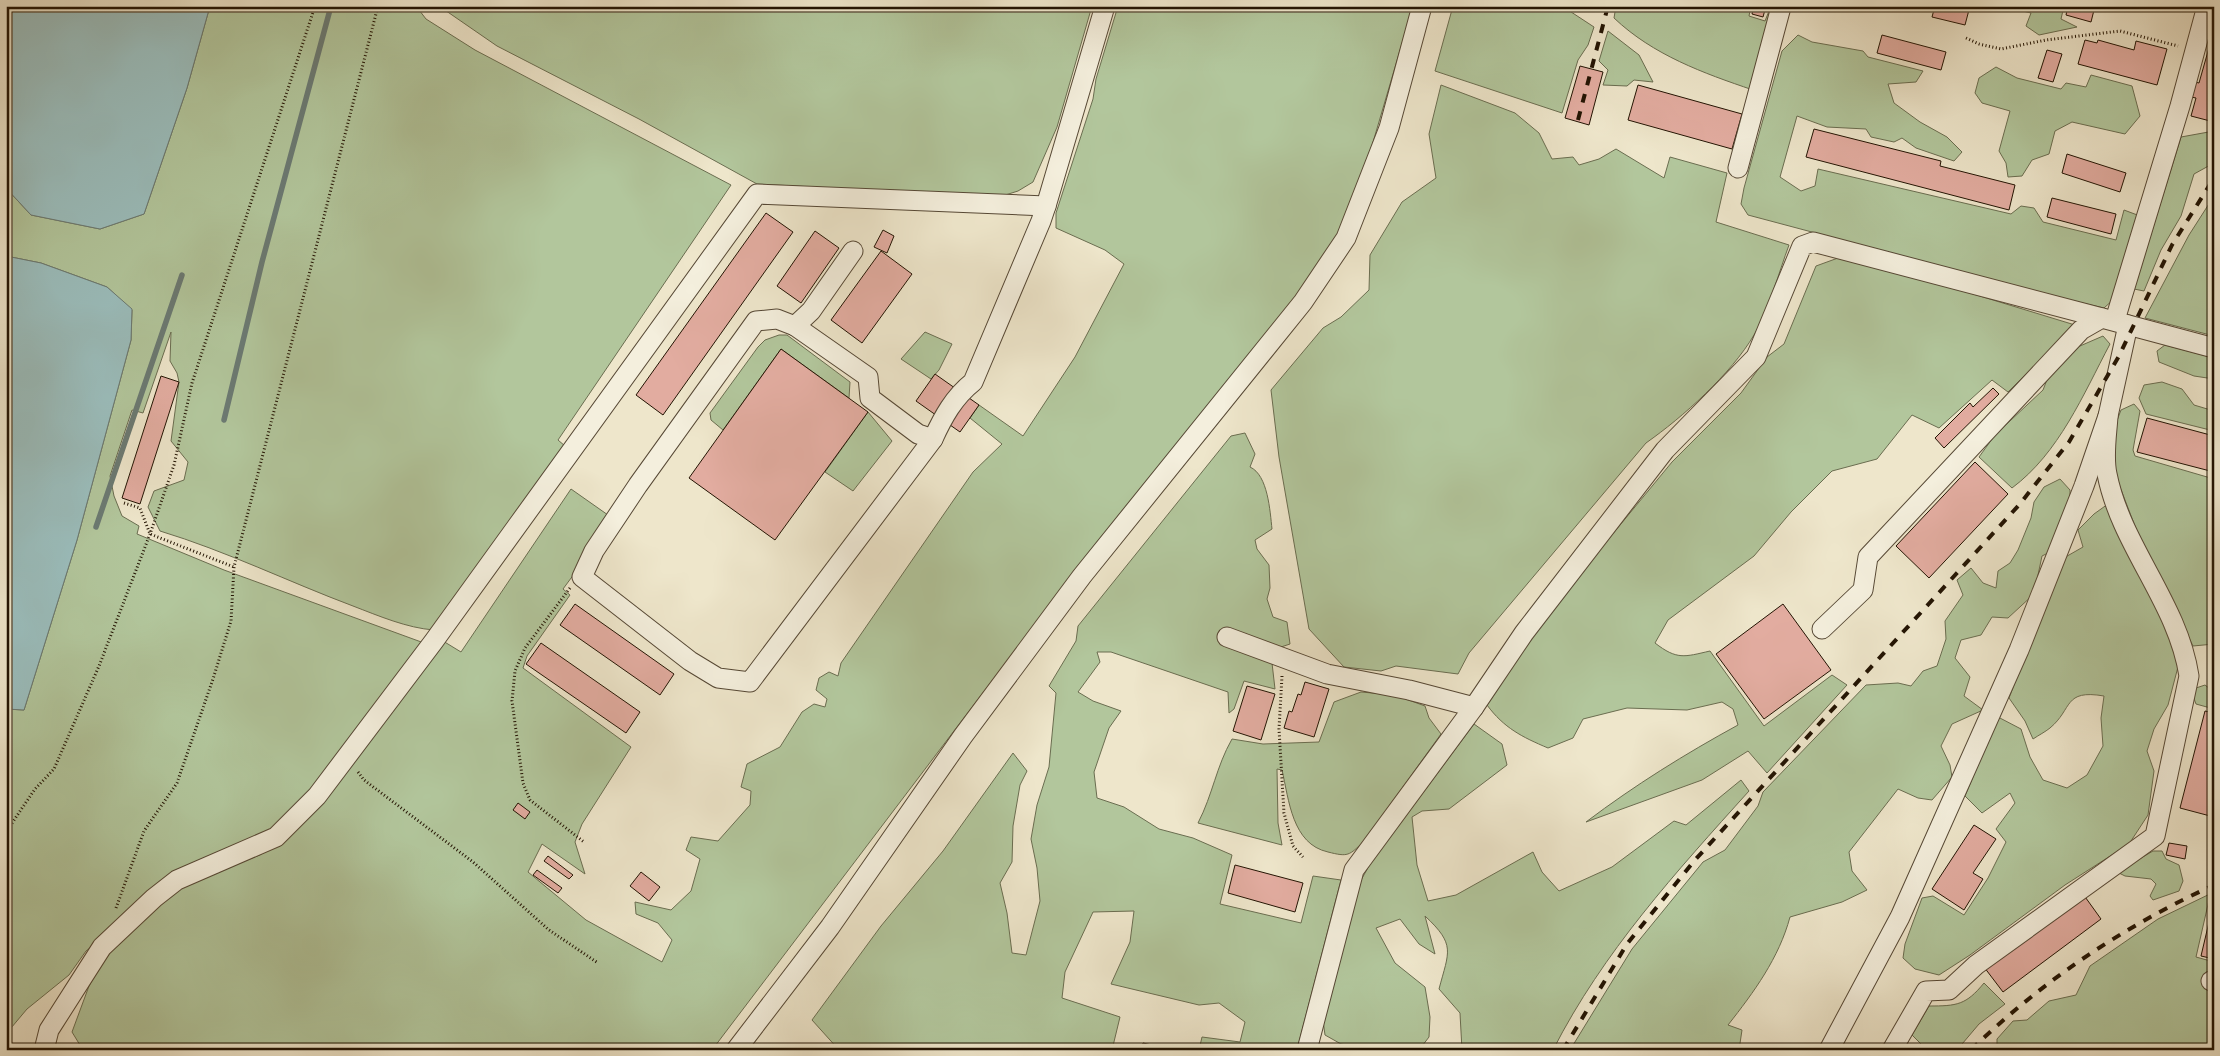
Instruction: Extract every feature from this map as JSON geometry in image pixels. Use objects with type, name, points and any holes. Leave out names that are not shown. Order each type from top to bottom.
[{"type":"lane","points":[[933,439],[918,434],[870,398],[868,377],[796,326],[778,319],[756,321],[594,551],[582,577],[690,661],[718,678],[750,682],[933,439],[942,419],[960,392],[973,382],[1041,221],[1105,6]]},
{"type":"lane","points":[[736,1050],[830,927],[962,736],[1082,576],[1303,302],[1346,238],[1389,128],[1422,6]]},
{"type":"lane","points":[[1892,1050],[1926,992],[1949,990],[1976,965],[2155,836],[2189,676],[2186,657],[2175,626],[2114,500],[2106,472],[2108,416],[2115,321],[2196,51],[2207,6]]},
{"type":"lane","points":[[1738,168],[1781,8]]},
{"type":"lane","points":[[44,1050],[49,1030],[102,946],[154,898],[177,880],[276,837],[317,796],[440,633],[757,194],[1046,206]]},
{"type":"lane","points":[[1306,1050],[1354,870],[1474,707],[1524,633],[1665,450],[1756,357],[1802,246],[1813,242],[2214,348]]},
{"type":"lane","points":[[796,326],[811,311],[852,251]]},
{"type":"lane","points":[[1822,629],[1863,590],[1868,557],[2081,330],[2115,321]]},
{"type":"lane","points":[[1829,1050],[1900,917],[2019,650],[2084,486],[2108,416]]},
{"type":"lane","points":[[1227,637],[1327,674],[1409,690],[1474,707]]},
{"type":"path","points":[[6,832],[35,789],[54,769],[99,666],[150,534],[174,465],[192,383],[315,6]]},
{"type":"path","points":[[115,911],[144,831],[177,783],[231,621],[234,566],[378,6]]},
{"type":"path","points":[[1966,38],[1979,44],[2001,48],[2046,40],[2120,31],[2196,51]]},
{"type":"path","points":[[124,503],[140,508],[150,534],[234,566]]},
{"type":"path","points":[[582,577],[570,589],[525,648],[515,671],[512,701],[523,784],[530,800],[584,842]]},
{"type":"path","points":[[1282,657],[1279,729],[1284,813],[1293,846],[1303,857]]},
{"type":"path","points":[[347,758],[364,780],[473,862],[549,930],[598,963]]},
{"type":"green space","points":[[210,6],[416,6],[426,19],[475,50],[731,185],[558,440],[565,446],[434,630],[414,627],[383,617],[233,557],[160,531],[148,507],[154,491],[184,480],[188,462],[171,441],[179,382],[177,373],[170,361],[171,332],[143,413],[132,410],[110,476],[114,496],[122,516],[139,526],[137,534],[224,570],[424,643],[334,764],[291,814],[265,833],[114,929],[86,951],[69,975],[27,1009],[6,1034],[6,709],[24,710],[77,540],[131,340],[132,310],[107,287],[41,263],[6,256],[6,188],[31,215],[100,229],[144,214],[187,88]]},
{"type":"green space","points":[[439,6],[1092,6],[1057,127],[1033,182],[1018,191],[999,197],[757,184],[639,119],[497,46]]},
{"type":"green space","points":[[1118,6],[1413,6],[1366,166],[1339,234],[1296,297],[1095,545],[712,1050],[83,1050],[72,1032],[89,986],[108,951],[167,896],[189,882],[260,855],[289,836],[443,641],[461,652],[571,489],[608,515],[577,570],[563,589],[570,595],[527,656],[523,668],[631,747],[582,824],[575,842],[585,874],[542,844],[528,872],[586,920],[662,962],[672,940],[658,923],[636,914],[635,902],[671,910],[691,891],[700,859],[686,850],[691,837],[718,841],[750,805],[751,791],[741,787],[747,764],[780,747],[802,712],[814,704],[825,707],[827,699],[816,690],[819,678],[829,672],[838,676],[841,663],[973,472],[1002,444],[970,418],[979,405],[1023,436],[1075,357],[1124,264],[1105,250],[1056,228],[1056,213],[1093,99],[1096,79]]},
{"type":"green space","points":[[1453,6],[1562,6],[1594,27],[1588,45],[1578,60],[1562,113],[1435,71]]},
{"type":"green space","points":[[1616,6],[1719,6],[1720,11],[1734,6],[1751,6],[1749,16],[1765,21],[1771,6],[1776,13],[1753,90],[1697,70],[1662,53],[1629,31],[1614,18]]},
{"type":"green space","points":[[2013,6],[2064,6],[2061,19],[2077,27],[2039,35],[2026,26],[2031,13],[2015,9]]},
{"type":"green space","points":[[1608,31],[1639,55],[1653,82],[1634,80],[1627,86],[1603,85],[1608,70],[1599,61]]},
{"type":"green space","points":[[1798,35],[1812,42],[1863,51],[1868,57],[1923,71],[1916,82],[1888,84],[1894,103],[1920,122],[1947,137],[1962,152],[1954,161],[1916,148],[1902,138],[1894,142],[1871,137],[1866,129],[1827,127],[1797,116],[1780,177],[1801,191],[1815,186],[1818,169],[2011,214],[2021,206],[2034,208],[2043,222],[2116,240],[2124,210],[2140,216],[2114,299],[2104,308],[2056,297],[1748,215],[1741,204],[1744,188],[1782,51]]},
{"type":"green space","points":[[1996,67],[2017,78],[2061,89],[2066,83],[2086,87],[2091,75],[2132,86],[2140,116],[2125,134],[2072,122],[2055,131],[2049,154],[2032,160],[2022,176],[2008,177],[2006,163],[1999,151],[2010,111],[1982,103],[1975,93],[1979,78]]},
{"type":"green space","points":[[1441,85],[1515,113],[1539,133],[1552,159],[1573,157],[1579,165],[1599,159],[1616,149],[1664,178],[1670,157],[1727,173],[1716,222],[1789,245],[1759,326],[1733,365],[1690,408],[1646,443],[1469,653],[1458,674],[1396,666],[1381,671],[1344,667],[1309,629],[1279,457],[1271,390],[1323,328],[1341,317],[1369,290],[1370,255],[1402,202],[1436,178],[1429,134]]},
{"type":"green space","points":[[2214,131],[2214,163],[2194,174],[2181,216],[2161,250],[2144,291],[2134,289],[2181,137]]},
{"type":"green space","points":[[2214,196],[2214,336],[2145,318],[2189,235]]},
{"type":"green space","points":[[1838,258],[1934,282],[2075,325],[2008,392],[1992,380],[1939,428],[1912,415],[1877,459],[1832,471],[1791,512],[1754,556],[1668,620],[1655,643],[1675,655],[1681,656],[1710,651],[1764,726],[1832,675],[1847,685],[1767,773],[1748,751],[1702,780],[1586,822],[1660,770],[1738,725],[1733,709],[1722,702],[1687,710],[1627,708],[1583,719],[1573,738],[1548,748],[1514,731],[1500,720],[1487,705],[1530,634],[1672,462],[1741,393],[1767,357],[1784,344],[1816,266]]},
{"type":"green space","points":[[925,332],[952,344],[939,370],[931,379],[901,359]]},
{"type":"green space","points":[[779,335],[787,335],[850,382],[849,398],[781,349],[723,430],[711,420],[710,413],[758,347],[765,340]]},
{"type":"green space","points":[[2103,336],[2110,344],[2080,403],[2057,441],[2029,474],[2012,488],[1979,457],[1995,435],[2043,390],[2050,372],[2073,349]]},
{"type":"green space","points":[[2165,345],[2214,358],[2214,379],[2194,376],[2159,362],[2157,351]]},
{"type":"green space","points":[[2162,382],[2182,389],[2194,405],[2214,411],[2214,431],[2146,414],[2139,398],[2144,385]]},
{"type":"green space","points":[[2134,404],[2140,411],[2133,450],[2135,456],[2214,479],[2214,644],[2193,646],[2138,534],[2120,487],[2112,459],[2113,431],[2121,410]]},
{"type":"green space","points":[[868,412],[892,441],[853,491],[825,472]]},
{"type":"green space","points":[[1245,433],[1255,454],[1250,467],[1261,478],[1267,494],[1270,513],[1272,529],[1255,540],[1257,549],[1269,565],[1270,588],[1267,599],[1273,617],[1287,622],[1290,644],[1278,648],[1227,630],[1217,638],[1272,663],[1275,689],[1244,681],[1234,709],[1229,713],[1228,692],[1111,652],[1097,652],[1100,662],[1078,692],[1093,701],[1121,711],[1109,728],[1094,772],[1097,798],[1124,807],[1159,829],[1193,838],[1232,855],[1220,904],[1301,923],[1313,876],[1341,880],[1297,1050],[1199,1050],[1202,1037],[1240,1042],[1245,1022],[1219,1003],[1199,1005],[1111,984],[1130,942],[1134,911],[1093,912],[1065,972],[1062,998],[1120,1017],[1112,1050],[839,1050],[812,1020],[881,926],[943,851],[1013,753],[1027,771],[1020,785],[1013,826],[1012,862],[1000,883],[1007,913],[1012,953],[1026,955],[1040,901],[1037,868],[1031,839],[1037,805],[1049,767],[1056,693],[1049,686],[1076,641],[1078,626],[1231,436]]},
{"type":"green space","points":[[2060,479],[2070,490],[2070,506],[2054,550],[2042,556],[2034,594],[2008,618],[1992,617],[1981,635],[1961,640],[1955,658],[1970,677],[1964,696],[1983,710],[1952,724],[1941,746],[1950,765],[1952,777],[1932,800],[1918,798],[1898,789],[1849,852],[1852,871],[1867,890],[1842,902],[1790,917],[1779,947],[1765,974],[1728,1025],[1742,1030],[1739,1050],[1570,1050],[1632,949],[1703,862],[1725,850],[1758,806],[1763,792],[1866,685],[1898,683],[1911,686],[1923,671],[1937,666],[1946,639],[1945,621],[1963,595],[1957,580],[1971,568],[1983,583],[1996,588],[1998,571],[2010,563],[2018,550],[2031,518],[2034,502],[2044,487]]},
{"type":"green space","points":[[2108,504],[2169,629],[2179,663],[2168,705],[2154,729],[2147,751],[2154,771],[2148,815],[2129,844],[2065,885],[1970,955],[1939,975],[1915,969],[1903,958],[1905,944],[1922,898],[1933,896],[1964,915],[1988,878],[2006,842],[1996,829],[2015,803],[2010,793],[1982,813],[1965,796],[1998,717],[2021,729],[2030,757],[2043,780],[2067,788],[2087,775],[2103,746],[2101,718],[2104,696],[2082,695],[2075,698],[2050,728],[2033,739],[2025,721],[2009,698],[2062,559],[2083,547],[2078,530],[2094,514]]},
{"type":"green space","points":[[2205,685],[2214,692],[2214,709],[2196,704],[2193,696],[2196,688]]},
{"type":"green space","points":[[1361,692],[1395,695],[1425,706],[1429,718],[1441,734],[1364,841],[1355,850],[1344,855],[1335,854],[1316,847],[1307,840],[1299,830],[1294,819],[1282,770],[1277,769],[1278,823],[1282,845],[1198,823],[1232,739],[1263,744],[1319,742],[1334,702]]},
{"type":"green space","points":[[1474,724],[1502,744],[1507,765],[1449,809],[1422,811],[1412,817],[1417,865],[1428,901],[1456,895],[1533,852],[1542,872],[1559,891],[1612,867],[1674,821],[1686,825],[1741,780],[1749,791],[1642,914],[1594,980],[1553,1050],[1462,1050],[1460,1013],[1439,989],[1447,957],[1446,942],[1442,934],[1425,916],[1435,954],[1419,944],[1400,919],[1376,928],[1395,963],[1425,987],[1430,1017],[1429,1037],[1419,1050],[1362,1050],[1363,1048],[1341,1044],[1325,1035],[1322,1013],[1360,882],[1370,864]]},
{"type":"green space","points":[[2153,851],[2162,851],[2166,859],[2179,865],[2183,881],[2179,891],[2153,900],[2150,896],[2156,884],[2151,879],[2125,876],[2117,872]]},
{"type":"green space","points":[[2214,892],[2214,901],[2209,900],[2196,957],[2214,962],[2214,974],[2206,973],[2203,983],[2214,986],[2214,1050],[1997,1050],[1997,1039],[2013,1021],[2027,1020],[2049,1001],[2076,995],[2090,966],[2158,919]]},
{"type":"green space","points":[[1984,983],[2005,1004],[1979,1024],[1957,1050],[1927,1050],[1912,1035],[1929,1006],[1947,1006],[1960,1003],[1972,996]]},
{"type":"water","points":[[6,6],[210,6],[187,88],[144,214],[100,229],[31,215],[6,188]]},
{"type":"water","points":[[6,256],[41,263],[107,287],[132,309],[131,340],[77,540],[24,710],[6,709]]},
{"type":"building","points":[[1754,6],[1766,6],[1763,17],[1752,14]]},
{"type":"building","points":[[1935,6],[1970,6],[1965,25],[1932,17]]},
{"type":"building","points":[[2068,6],[2095,6],[2091,22],[2066,15]]},
{"type":"building","points":[[2214,30],[2214,122],[2191,116],[2196,98],[2191,97],[2195,82],[2199,83]]},
{"type":"building","points":[[1882,35],[1946,52],[1941,70],[1877,53]]},
{"type":"building","points":[[2085,40],[2097,43],[2098,40],[2134,50],[2136,41],[2167,49],[2157,85],[2078,64]]},
{"type":"building","points":[[2047,50],[2062,54],[2053,82],[2038,78]]},
{"type":"building","points":[[1580,66],[1603,72],[1589,125],[1565,118]]},
{"type":"building","points":[[1638,85],[1742,114],[1732,149],[1628,120]]},
{"type":"building","points":[[1814,129],[1941,161],[1940,166],[2015,185],[2009,210],[1806,157]]},
{"type":"building","points":[[2067,154],[2126,173],[2120,192],[2062,173]]},
{"type":"building","points":[[2052,198],[2116,214],[2111,234],[2047,217]]},
{"type":"building","points":[[766,213],[793,232],[663,415],[636,395]]},
{"type":"building","points":[[883,230],[894,236],[887,253],[874,247]]},
{"type":"building","points":[[815,231],[839,248],[801,303],[777,286]]},
{"type":"building","points":[[881,251],[912,274],[862,343],[831,320]]},
{"type":"building","points":[[781,349],[868,412],[775,540],[689,478]]},
{"type":"building","points":[[935,374],[979,405],[960,432],[916,401]]},
{"type":"building","points":[[161,376],[179,382],[140,504],[122,498]]},
{"type":"building","points":[[1993,388],[1999,394],[1944,448],[1935,438],[1970,403],[1973,407]]},
{"type":"building","points":[[2147,418],[2214,436],[2214,472],[2137,452]]},
{"type":"building","points":[[1975,462],[2008,494],[1929,578],[1896,546]]},
{"type":"building","points":[[575,604],[674,674],[660,695],[560,625]]},
{"type":"building","points":[[1783,604],[1831,670],[1764,719],[1716,654]]},
{"type":"building","points":[[541,643],[640,712],[626,733],[526,664]]},
{"type":"building","points":[[1305,682],[1329,689],[1314,737],[1284,728],[1289,711],[1292,712],[1298,694],[1301,695]]},
{"type":"building","points":[[1247,686],[1275,694],[1261,740],[1233,731]]},
{"type":"building","points":[[2205,711],[2214,713],[2214,817],[2180,808]]},
{"type":"building","points":[[518,803],[530,812],[525,819],[513,810]]},
{"type":"building","points":[[1974,825],[1996,839],[1973,873],[1983,879],[1964,910],[1932,889]]},
{"type":"building","points":[[2169,843],[2187,846],[2185,859],[2166,855]]},
{"type":"building","points":[[548,856],[573,875],[569,879],[544,861]]},
{"type":"building","points":[[1235,865],[1303,883],[1295,912],[1228,893]]},
{"type":"building","points":[[537,870],[562,888],[558,893],[533,875]]},
{"type":"building","points":[[641,872],[660,887],[649,901],[630,886]]},
{"type":"building","points":[[2083,894],[2101,919],[2003,992],[1984,967]]},
{"type":"building","points":[[2214,905],[2214,959],[2201,956]]},
{"type":"building","points":[[1143,1043],[1173,1050],[1141,1050]]},
{"type":"waterway","points":[[224,420],[262,262],[331,6]]},
{"type":"waterway","points":[[96,527],[182,275]]},
{"type":"railway","points":[[1578,120],[1608,6]]},
{"type":"railway","points":[[1563,1050],[1627,944],[1695,860],[2019,505],[2069,442],[2119,356],[2172,245],[2214,178]]},
{"type":"railway","points":[[1971,1050],[2026,1001],[2085,957],[2148,918],[2214,885]]}]
